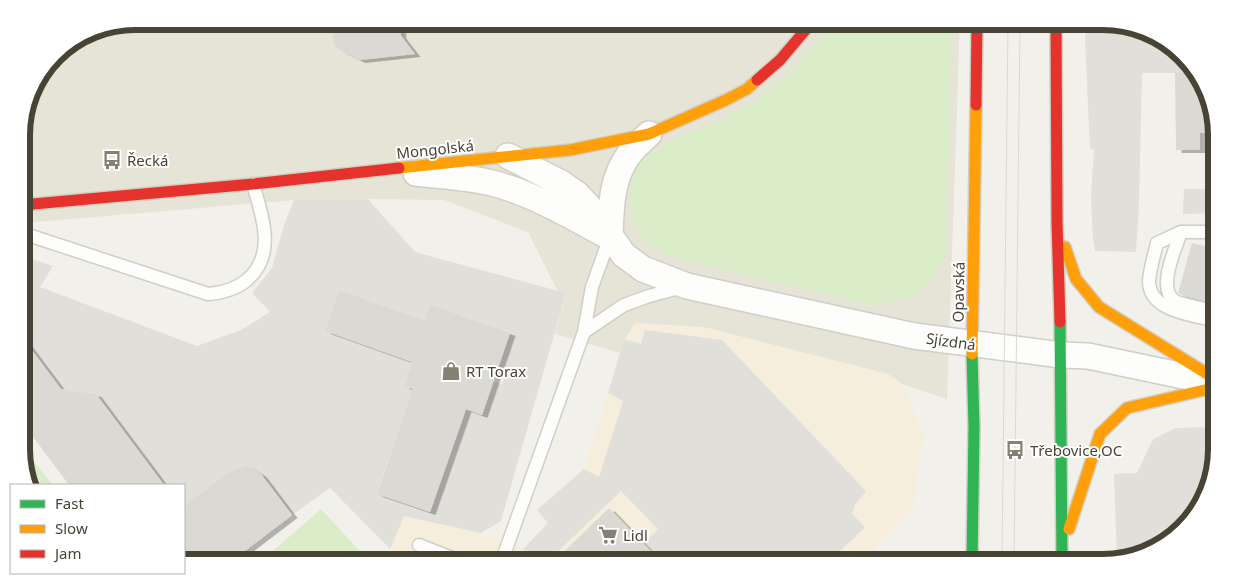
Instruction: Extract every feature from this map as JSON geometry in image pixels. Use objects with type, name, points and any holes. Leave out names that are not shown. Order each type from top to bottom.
[{"type":"main road","name":"Mongolská","points":[[30,205],[254,184],[570,150],[649,134],[718,104],[747,89],[780,60],[806,30]]},
{"type":"main road","name":"Opavská","points":[[972,554],[974,427],[972,345],[977,30]]},
{"type":"main road","points":[[1056,30],[1062,554]]},
{"type":"main road","points":[[1057,222],[1076,279],[1099,307],[1208,376]]},
{"type":"main road","points":[[1063,554],[1100,434],[1127,408],[1208,390]]},
{"type":"street","points":[[384,170],[463,178],[493,184],[548,205],[610,237],[614,186],[620,168],[630,152],[649,134]]},
{"type":"street","name":"Sjízdná","points":[[508,156],[561,183],[577,194],[591,209],[624,256],[643,269],[687,286],[914,336],[972,345],[1061,355],[1088,356],[1208,379]]},
{"type":"lane","points":[[30,236],[208,294],[219,294],[240,286],[257,270],[262,259],[266,245],[265,230],[254,184]]},
{"type":"lane","points":[[1208,232],[1181,232],[1157,243],[1149,282],[1154,298],[1167,308],[1208,319]]},
{"type":"lane","points":[[1181,232],[1166,281],[1168,293],[1175,301],[1208,310]]},
{"type":"lane","points":[[504,554],[584,332],[592,287],[610,237]]},
{"type":"lane","points":[[584,332],[624,305],[687,286]]},
{"type":"lane","points":[[419,546],[441,554]]},
{"type":"shaded area","points":[[128,30],[960,30],[947,399],[902,384],[887,374],[625,339],[620,353],[555,334],[566,294],[557,290],[528,232],[444,200],[294,200],[30,222],[30,128],[38,95],[56,66],[71,52],[95,38]]},
{"type":"shaded area","points":[[1086,30],[1110,30],[1143,38],[1167,52],[1187,73],[1142,73],[1136,252],[1095,251],[1091,195],[1094,150],[1090,149],[1085,38]]},
{"type":"shaded area","points":[[1184,189],[1208,189],[1208,213],[1183,214]]},
{"type":"shaded area","points":[[368,199],[415,252],[566,293],[501,521],[481,533],[404,516],[390,549],[330,488],[292,515],[261,474],[247,465],[227,473],[185,505],[185,484],[163,484],[96,394],[61,389],[30,348],[30,259],[53,266],[40,287],[197,346],[241,330],[270,312],[252,293],[272,268],[284,225],[294,200]],"holes":[[[339,290],[425,320],[499,366],[507,369],[502,384],[493,382],[482,415],[466,409],[430,512],[377,493],[413,389],[404,386],[412,362],[325,331]]]},
{"type":"shaded area","points":[[635,323],[704,327],[888,374],[902,384],[924,435],[913,509],[869,554],[394,554],[390,549],[403,516],[481,533],[524,549],[548,523],[537,510],[584,469],[625,339]]},
{"type":"shaded area","points":[[645,330],[722,340],[866,491],[855,505],[852,514],[865,527],[837,554],[657,554],[645,542],[658,529],[621,491],[555,554],[528,554],[523,549],[548,523],[537,510],[584,469],[599,477],[623,401],[608,393],[620,353],[625,339],[641,344]]},
{"type":"shaded area","points":[[1208,427],[1206,470],[1194,502],[1182,518],[1161,536],[1150,543],[1117,553],[1114,474],[1137,473],[1153,439],[1176,428]]},
{"type":"green space","points":[[825,30],[951,30],[947,250],[935,276],[928,285],[920,291],[900,300],[872,305],[686,261],[650,244],[638,230],[630,210],[629,194],[634,174],[640,163],[649,154],[672,141],[725,117],[771,89],[789,75]]},
{"type":"green space","points":[[31,458],[52,484],[36,484]]},
{"type":"green space","points":[[321,509],[363,554],[269,554]]},
{"type":"building","points":[[332,30],[401,30],[401,36],[415,54],[360,60],[343,52],[334,45]]},
{"type":"building","points":[[1175,73],[1187,73],[1200,95],[1207,121],[1208,133],[1200,133],[1200,150],[1176,150]]},
{"type":"building","points":[[1192,243],[1208,247],[1208,302],[1178,293]]},
{"type":"building","points":[[339,290],[425,320],[430,305],[510,333],[482,415],[466,409],[430,512],[377,494],[413,389],[404,386],[412,362],[325,331]]},
{"type":"building","points":[[30,348],[61,389],[96,394],[163,484],[68,484],[30,433]]},
{"type":"building","points":[[247,465],[261,474],[292,515],[241,554],[185,554],[185,505],[227,473]]},
{"type":"building","name":"Lidl","points":[[609,508],[653,554],[561,554]]},
{"type":"tram line","points":[[1002,554],[1008,30]]},
{"type":"tram line","points":[[1014,554],[1020,30]]},
{"type":"traffic: fast","points":[[1060,322],[1062,554]]},
{"type":"traffic: fast","points":[[972,354],[974,427],[972,554]]},
{"type":"traffic: slow","points":[[399,168],[570,150],[649,134],[726,100],[747,89],[757,80]]},
{"type":"traffic: slow","points":[[972,354],[976,105]]},
{"type":"traffic: slow","points":[[1065,247],[1076,279],[1099,307],[1208,374]]},
{"type":"traffic: slow","points":[[1069,529],[1100,434],[1127,408],[1208,389]]},
{"type":"traffic: jam","points":[[757,80],[780,60],[805,30]]},
{"type":"traffic: jam","points":[[976,105],[977,30]]},
{"type":"traffic: jam","points":[[1056,30],[1057,222],[1060,322]]},
{"type":"traffic: jam","points":[[30,204],[253,184],[399,168]]},
{"type":"place","name":"Řecká","points":[[112,160]]},
{"type":"place","name":"RT Torax","points":[[451,371]]},
{"type":"place","name":"Třebovice,OC","points":[[1015,450]]},
{"type":"place","name":"Lidl","points":[[608,535]]}]
